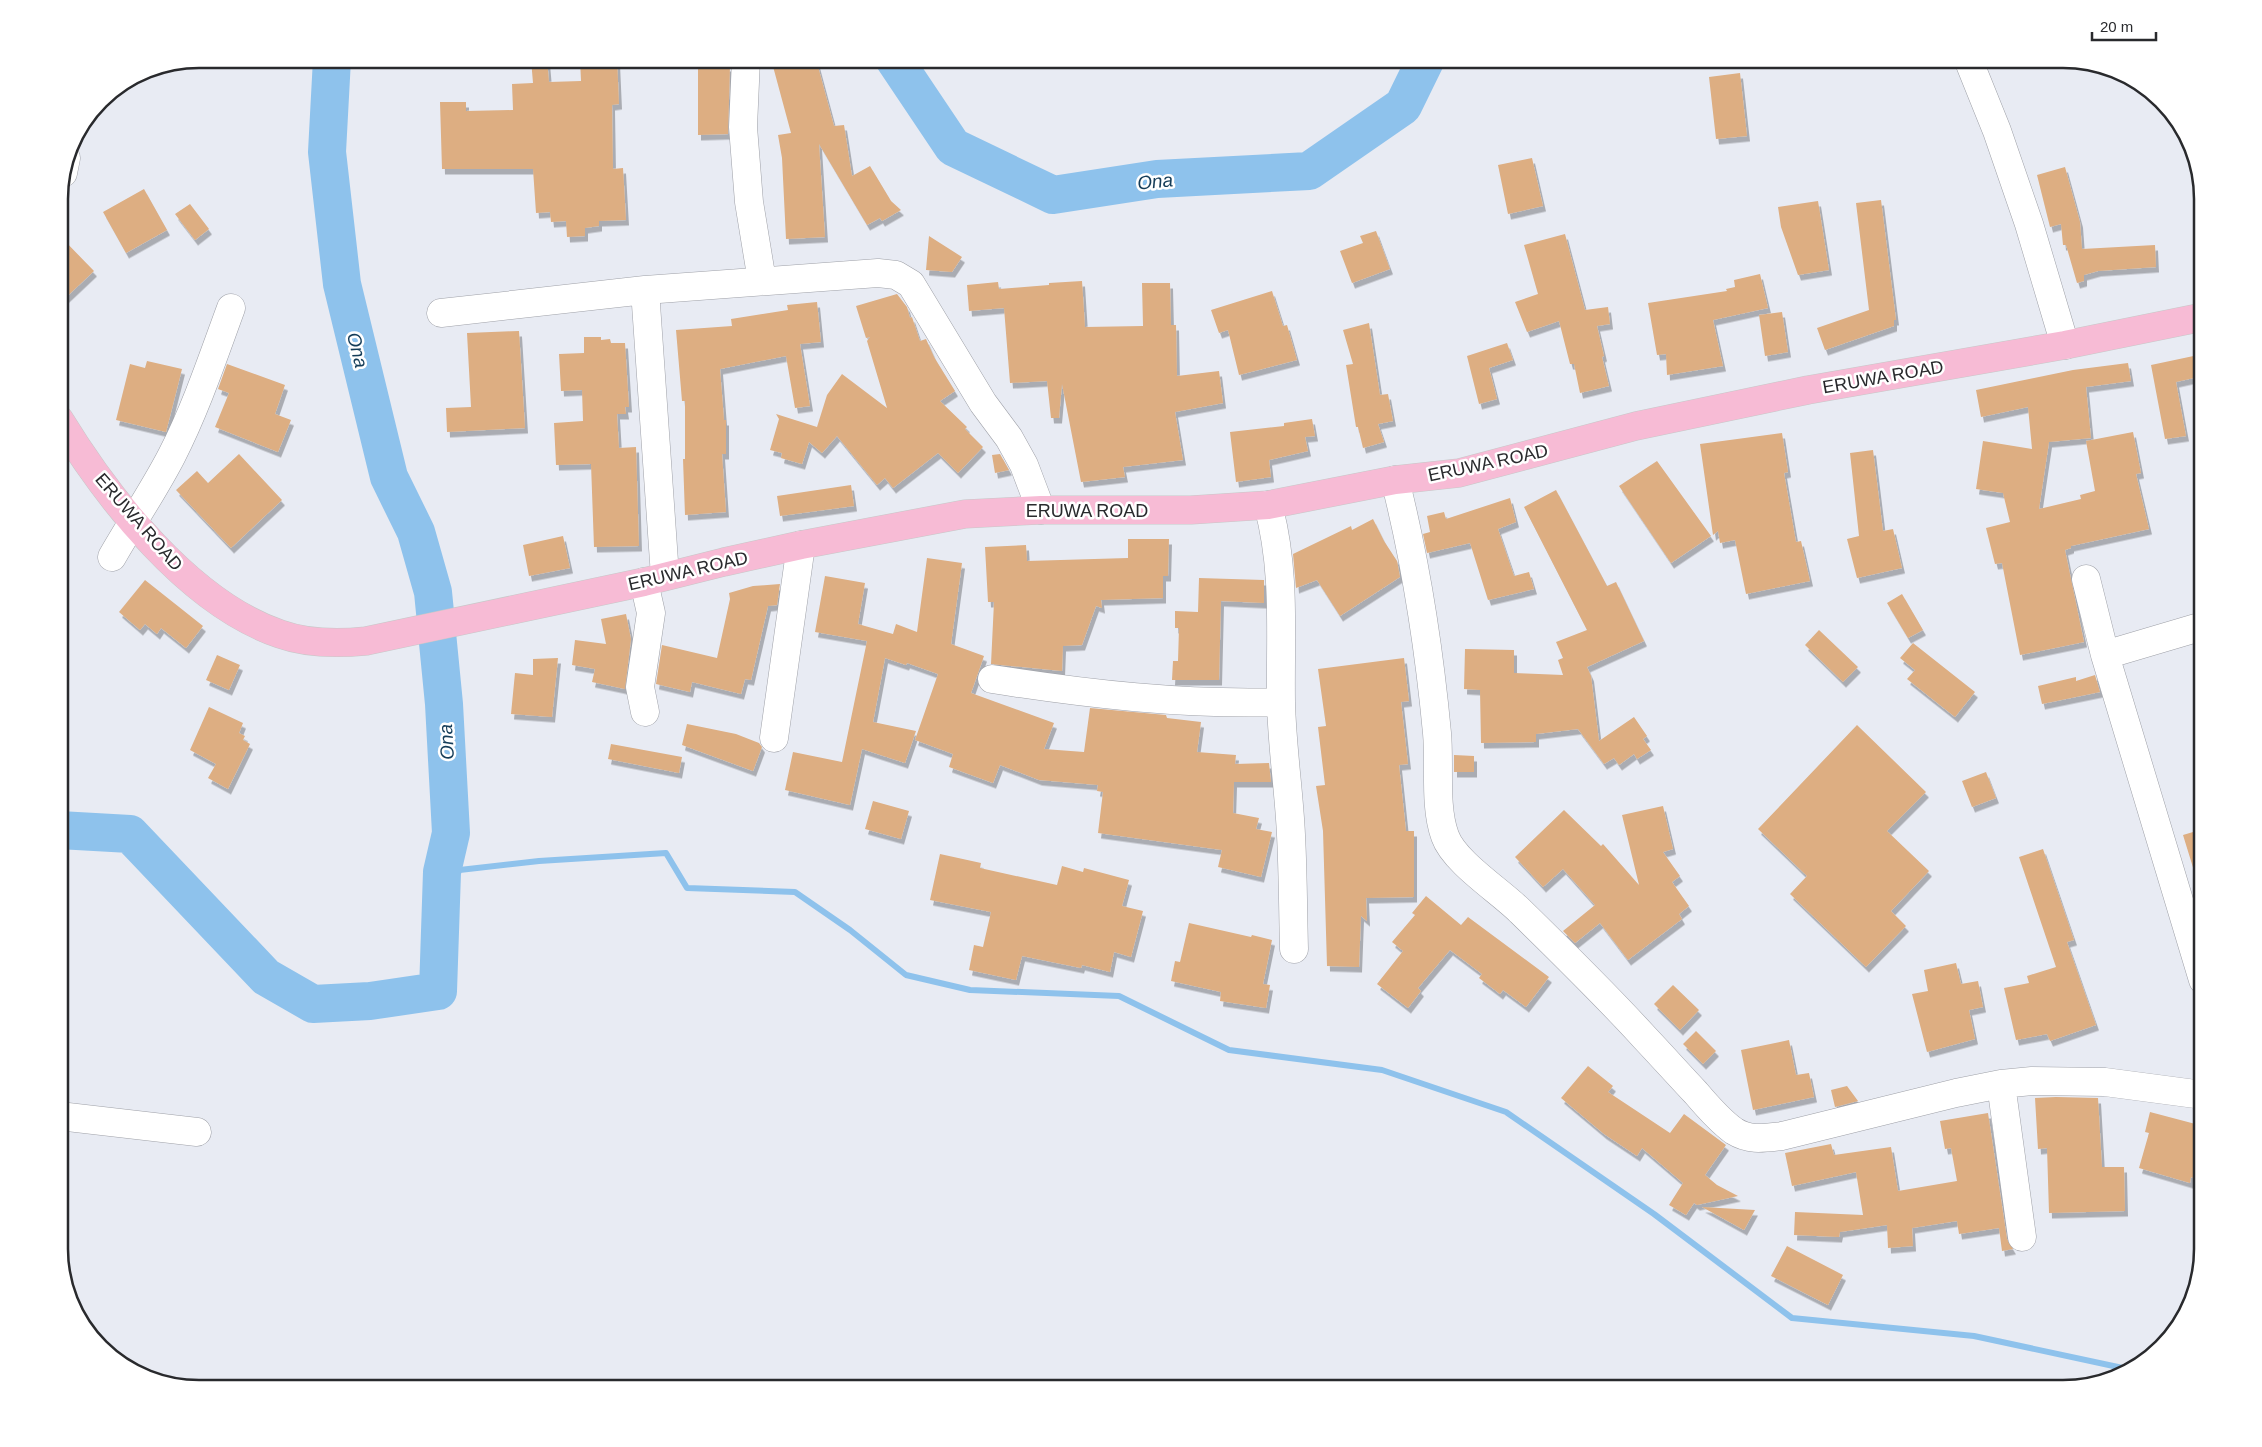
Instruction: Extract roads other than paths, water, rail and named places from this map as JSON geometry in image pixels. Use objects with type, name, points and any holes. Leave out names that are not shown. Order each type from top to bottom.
[{"type":"main road","name":"ERUWA ROAD","points":[[68,432],[93,470],[166,559],[221,603],[246,620],[280,634],[313,642],[342,643],[366,641],[801,546],[966,514],[1041,510],[1182,510],[1268,505],[1394,480],[1459,473],[1636,426],[1808,390],[2065,345],[2194,319]]},
{"type":"street","points":[[746,67],[743,127],[749,202],[762,282]]},
{"type":"street","points":[[1971,67],[1997,131],[2030,224],[2065,345]]},
{"type":"street","points":[[441,313],[645,290],[878,273],[896,275],[911,284],[984,403],[1009,438],[1024,465],[1041,510]]},
{"type":"street","points":[[645,290],[654,579],[640,687],[645,712]]},
{"type":"street","points":[[112,557],[133,520],[148,500],[174,452],[209,369],[231,308]]},
{"type":"street","points":[[1394,480],[1408,534],[1427,640],[1438,735],[1441,817],[1444,835],[1449,845],[1457,855],[1504,895],[1609,997],[1723,1122],[1743,1136],[1756,1139],[1782,1136],[1956,1093],[2001,1084],[2032,1081],[2104,1082],[2194,1093]]},
{"type":"street","points":[[1268,505],[1276,534],[1280,565],[1281,702],[1284,763],[1291,834],[1294,949]]},
{"type":"street","points":[[774,738],[801,546]]},
{"type":"street","points":[[2086,579],[2104,655],[2194,932]]},
{"type":"street","points":[[2104,655],[2194,629]]},
{"type":"street","points":[[992,679],[1069,691],[1143,698],[1281,702]]},
{"type":"street","points":[[2001,1084],[2022,1237]]},
{"type":"street","points":[[68,1117],[197,1132]]},
{"type":"waterway","name":"Ona","points":[[68,831],[130,834],[266,977],[313,1004],[370,1001],[438,991],[442,872],[451,833],[444,704],[433,592],[416,532],[389,477],[342,284],[327,152],[332,67]]},
{"type":"waterway","name":"Ona","points":[[899,67],[953,147],[1053,195],[1157,179],[1309,171],[1403,106],[1422,67]]},
{"type":"waterway","points":[[442,872],[539,861],[666,853],[687,888],[795,892],[850,930],[906,975],[970,990],[1119,996],[1229,1050],[1382,1070],[1506,1112],[1654,1214],[1792,1318],[1974,1336],[2119,1367]]}]
